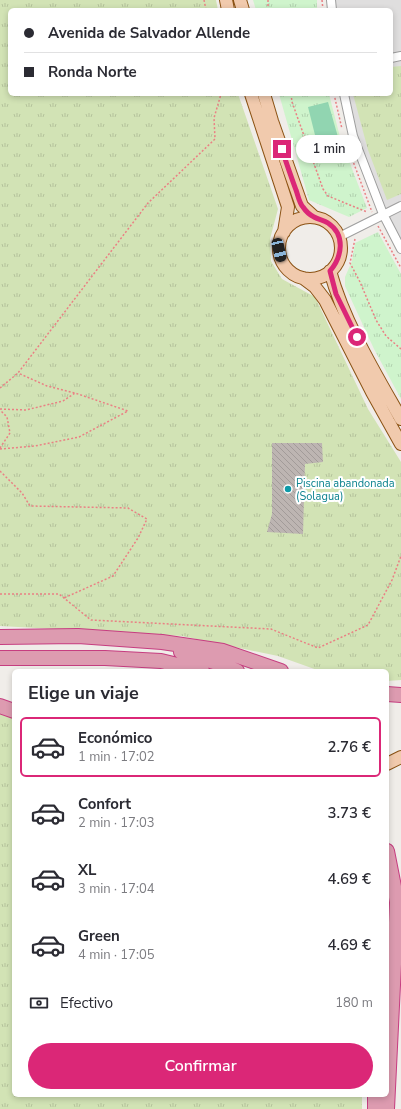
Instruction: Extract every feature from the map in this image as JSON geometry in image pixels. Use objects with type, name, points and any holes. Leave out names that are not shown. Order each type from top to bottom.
[{"type":"highway","points":[[0,637],[78,636],[162,642],[223,652],[275,669]]},
{"type":"highway","points":[[0,645],[114,646],[176,651],[233,669]]},
{"type":"highway","points":[[0,658],[105,658],[161,661],[194,669]]},
{"type":"highway","points":[[389,694],[401,695]]},
{"type":"highway","points":[[0,706],[12,710]]},
{"type":"highway","points":[[389,861],[397,902],[389,1066]]},
{"type":"highway","points":[[391,1024],[399,995],[401,965]]},
{"type":"highway","points":[[368,1097],[368,1109]]},
{"type":"highway","points":[[375,1097],[375,1109]]},
{"type":"highway","points":[[387,1109],[388,1097]]},
{"type":"main road","points":[[252,96],[288,207],[284,232]]},
{"type":"main road","points":[[265,96],[302,206],[314,217]]},
{"type":"main road","points":[[303,278],[317,277],[330,271],[336,264],[340,255],[341,246],[339,237],[335,230],[322,219],[314,217],[305,218],[296,220],[289,225],[280,241],[279,250],[282,260],[290,271],[315,287],[325,300],[372,392],[401,444]]},
{"type":"main road","points":[[330,271],[336,294],[350,325],[401,419]]},
{"type":"main road","points":[[389,763],[401,757]]},
{"type":"street","points":[[344,96],[353,136],[383,214],[401,249]]},
{"type":"street","points":[[339,237],[401,206]]},
{"type":"path","points":[[0,388],[18,373],[148,203],[215,139],[214,118],[220,96]]},
{"type":"path","points":[[291,96],[292,102],[323,189],[328,196],[367,212]]},
{"type":"path","points":[[355,238],[350,263],[360,282],[376,320],[386,336],[401,349]]},
{"type":"path","points":[[0,448],[35,446],[79,437],[128,411],[75,393],[47,386],[18,373]]},
{"type":"path","points":[[0,409],[26,410],[63,401],[75,393]]},
{"type":"path","points":[[0,409],[7,417],[10,433],[0,448]]},
{"type":"path","points":[[0,471],[22,493],[30,506],[128,508],[147,518],[138,538],[113,576],[64,598]]},
{"type":"path","points":[[0,594],[59,594],[91,620],[271,629],[318,648],[368,625],[392,580],[401,556]]},
{"type":"shaded area","points":[[327,0],[401,0],[401,254],[361,168],[341,96],[393,96],[393,8],[328,8]]},
{"type":"green space","points":[[0,0],[216,0],[218,8],[8,8],[8,96],[239,96],[278,209],[270,239],[271,261],[282,279],[315,297],[368,409],[401,462],[401,680],[389,681],[389,669],[314,669],[278,656],[182,636],[0,626]]},
{"type":"green space","points":[[253,0],[317,0],[317,8],[255,8]]},
{"type":"green space","points":[[401,66],[401,194],[387,200],[368,150],[354,96],[393,96],[393,67]]},
{"type":"green space","points":[[280,96],[330,96],[340,137],[367,208],[349,217],[309,200]]},
{"type":"green space","points":[[328,102],[338,137],[317,143],[308,107]]},
{"type":"green space","points":[[378,232],[401,274],[401,399],[374,349],[345,286],[345,277],[352,261],[355,243]]},
{"type":"green space","points":[[0,710],[12,714],[12,1097],[362,1097],[362,1109],[0,1109]]},
{"type":"building","name":"Piscina abandonada (Solagua)","points":[[272,443],[322,443],[323,462],[305,464],[303,534],[267,532],[272,514]]},
{"type":"place","name":"Piscina abandonada (Solagua)","points":[[288,489]]},
{"type":"route","points":[[282,149],[302,206],[314,217],[322,219],[329,224],[339,237],[341,246],[340,255],[336,264],[330,271],[336,294],[357,337]]}]
